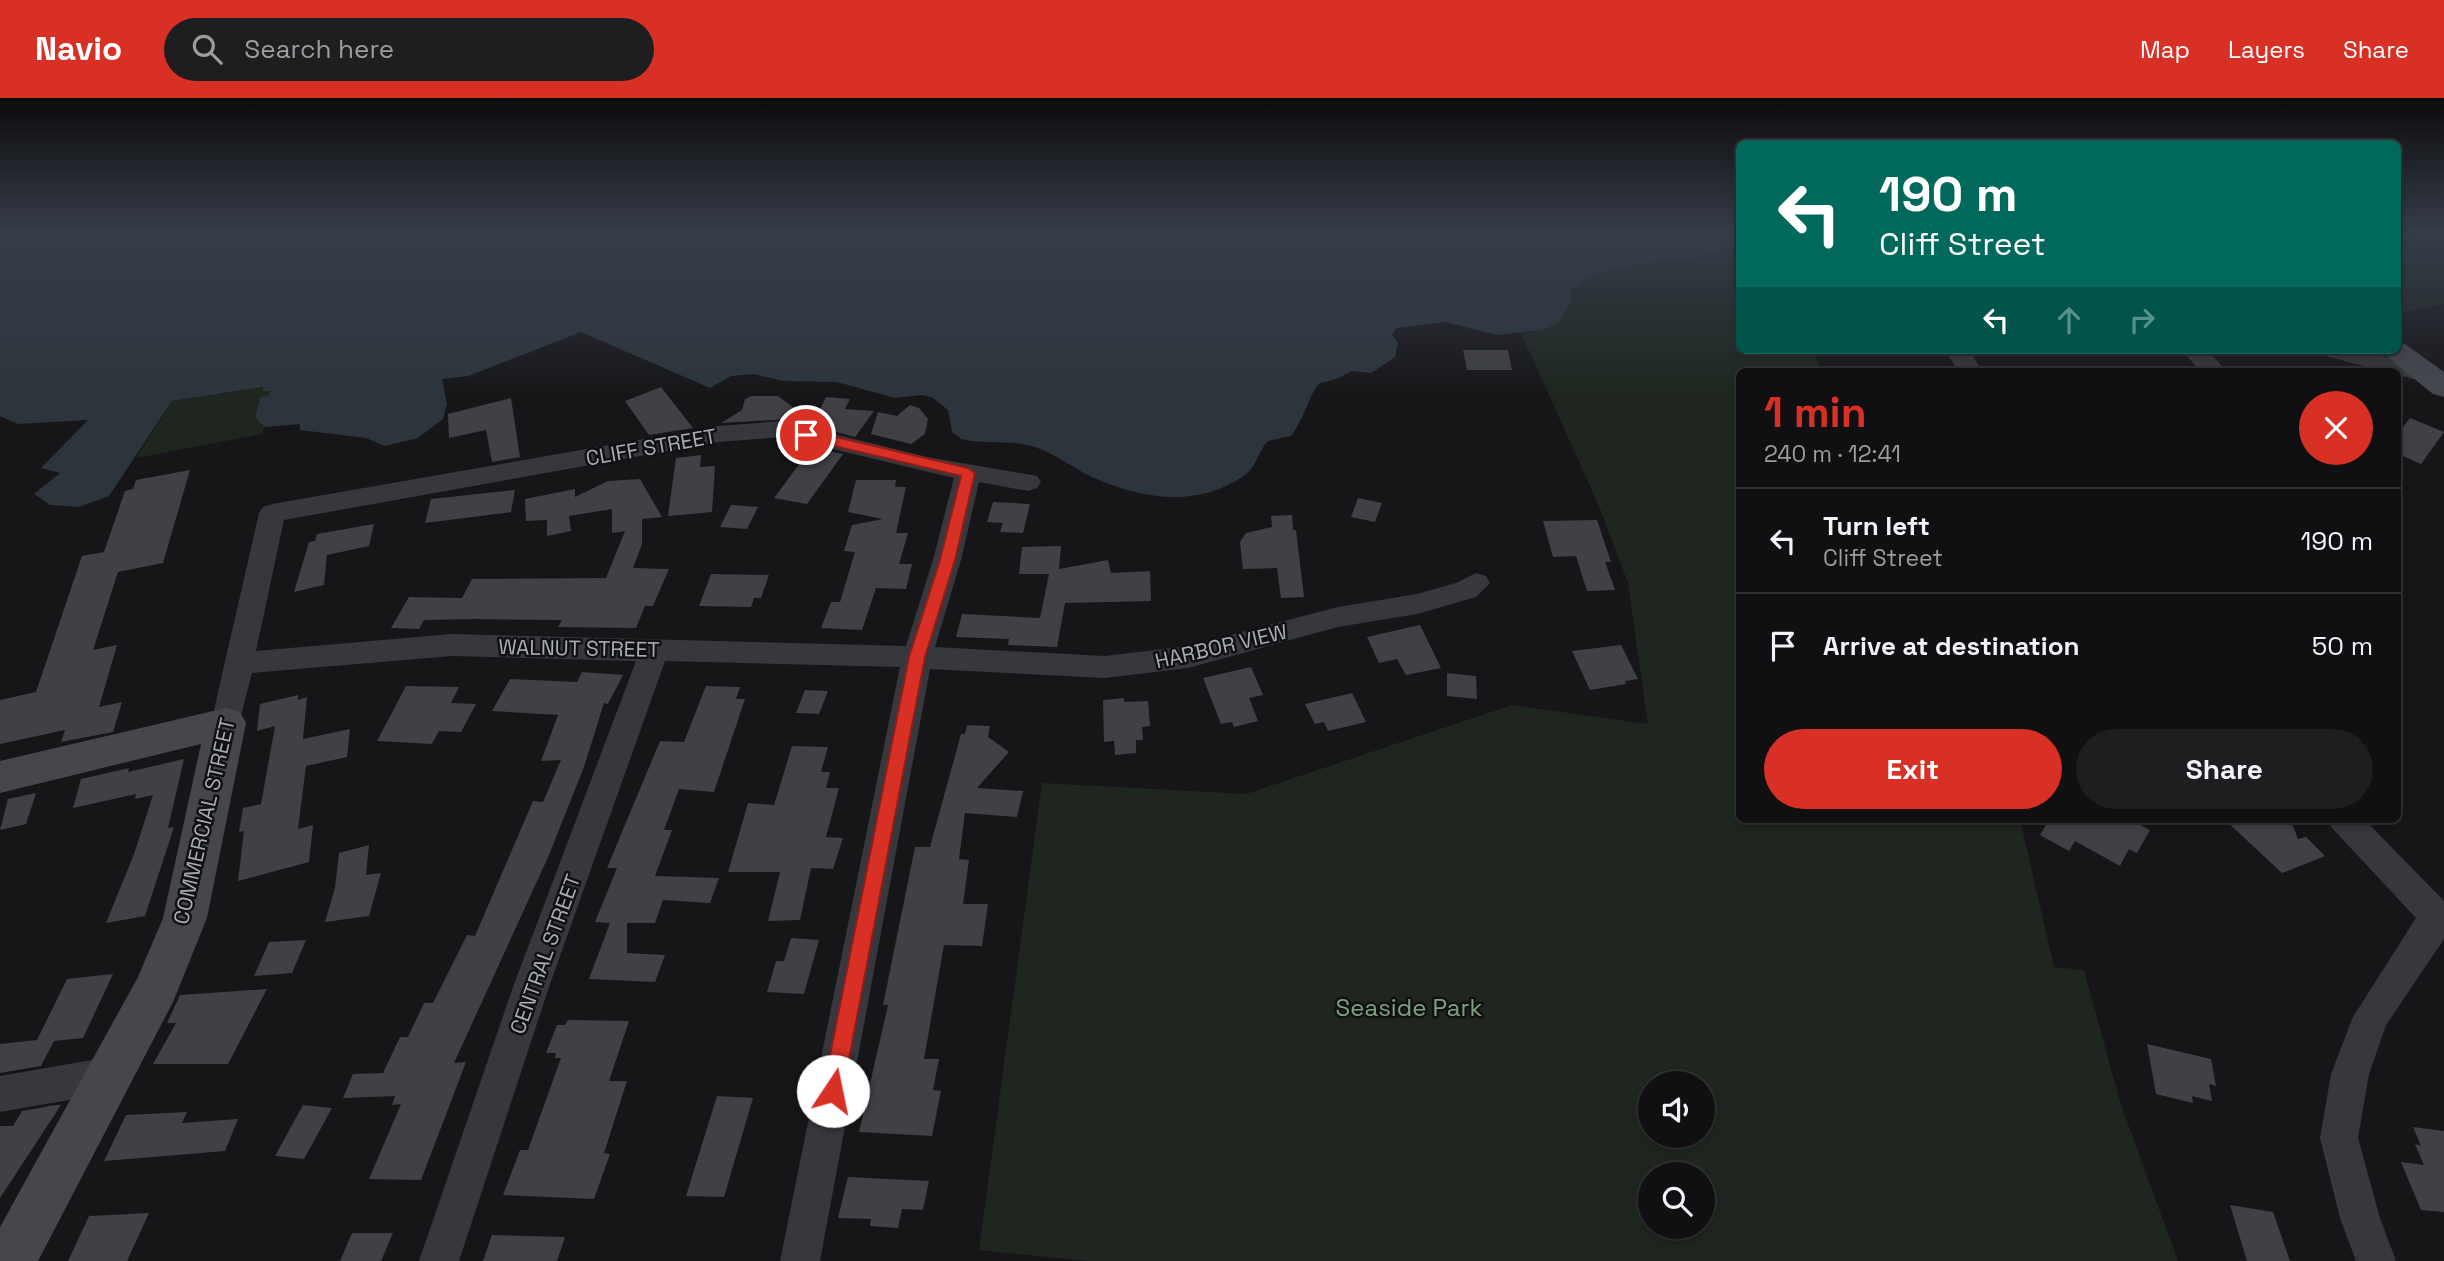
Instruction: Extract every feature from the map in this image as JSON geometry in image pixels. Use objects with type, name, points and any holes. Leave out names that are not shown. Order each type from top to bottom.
[{"type":"street","points":[[2199,354],[2211,368]]},
{"type":"street","points":[[2343,354],[2390,368]]},
{"type":"street","points":[[2399,354],[2437,382]]},
{"type":"street","points":[[2401,371],[2437,382]]},
{"type":"street","name":"CLIFF STREET","points":[[272,513],[718,435],[782,429],[968,473],[1028,482]]},
{"type":"street","points":[[800,1261],[917,657],[947,560],[968,473]]},
{"type":"street","name":"COMMERCIAL STREET","points":[[10,1261],[157,987],[185,918],[226,723],[242,663],[272,513]]},
{"type":"street","name":"HARBOR VIEW","points":[[917,657],[1105,667],[1153,662],[1229,648],[1338,617],[1418,604],[1466,590],[1476,583]]},
{"type":"street","name":"WALNUT STREET","points":[[242,663],[452,645],[917,657]]},
{"type":"street","name":"CENTRAL STREET","points":[[439,1261],[531,987],[655,649]]},
{"type":"street","points":[[0,777],[226,723]]},
{"type":"street","points":[[2347,823],[2440,920],[2371,1017],[2350,1074],[2339,1138],[2360,1218],[2376,1261]]},
{"type":"street","points":[[0,1094],[109,1075]]},
{"type":"green space","name":"Seaside Park","points":[[1574,287],[1736,287],[1736,354],[1813,354],[1821,368],[1736,368],[1736,823],[2021,823],[2054,967],[2084,970],[2120,1102],[2178,1261],[1088,1261],[979,1250],[1042,783],[1246,794],[1512,705],[1648,724],[1628,583],[1599,506],[1521,333],[1551,326],[1565,309],[1571,289]]},
{"type":"green space","points":[[2401,287],[2444,287],[2444,304],[2401,312]]},
{"type":"green space","points":[[264,387],[263,391],[270,390],[269,396],[260,398],[255,417],[264,427],[262,434],[136,458],[172,401]]},
{"type":"shaded area","points":[[0,287],[1574,287],[1571,289],[1570,303],[1558,323],[1543,330],[1497,335],[1445,322],[1396,328],[1392,335],[1398,343],[1395,357],[1371,373],[1352,371],[1318,384],[1291,436],[1268,441],[1245,475],[1227,486],[1188,496],[1149,495],[1111,485],[1035,447],[961,439],[952,432],[948,410],[933,398],[922,395],[895,398],[837,382],[783,381],[754,374],[731,376],[710,388],[581,332],[468,376],[442,379],[447,404],[443,419],[418,438],[385,446],[366,438],[300,430],[300,424],[264,427],[255,417],[260,397],[268,396],[270,391],[263,391],[263,387],[172,401],[109,496],[79,507],[50,505],[34,494],[60,473],[41,468],[88,420],[18,424],[0,416]]},
{"type":"building","points":[[1463,350],[1508,350],[1512,370],[1467,370]]},
{"type":"building","points":[[661,387],[693,428],[649,435],[625,401]]},
{"type":"building","points":[[751,396],[778,396],[808,418],[721,423],[742,410],[745,399]]},
{"type":"building","points":[[826,397],[850,399],[845,409],[874,411],[855,437],[825,429],[828,426],[812,425]]},
{"type":"building","points":[[511,398],[520,457],[492,462],[486,430],[449,438],[448,414]]},
{"type":"building","points":[[910,405],[919,408],[928,419],[925,434],[911,444],[871,434],[878,412],[897,416]]},
{"type":"building","points":[[2410,418],[2444,432],[2421,464],[2401,455],[2401,429]]},
{"type":"building","points":[[812,447],[843,454],[807,504],[774,498]]},
{"type":"building","points":[[701,455],[700,467],[715,466],[712,512],[668,516],[676,458]]},
{"type":"building","points":[[190,470],[163,563],[118,572],[93,650],[117,645],[99,707],[122,702],[113,732],[61,742],[65,730],[0,744],[0,700],[36,692],[82,556],[104,552],[125,491],[133,489],[136,480]]},
{"type":"building","points":[[640,479],[662,517],[642,519],[642,544],[633,568],[669,569],[653,606],[645,606],[636,628],[558,627],[562,620],[475,619],[424,620],[419,629],[391,628],[409,597],[462,598],[472,579],[606,578],[625,531],[612,533],[612,509],[569,516],[571,531],[547,536],[547,520],[526,521],[525,499],[575,489],[575,497],[608,481]]},
{"type":"building","points":[[856,480],[896,480],[895,487],[906,487],[896,533],[908,533],[899,564],[912,564],[906,589],[876,588],[862,630],[821,628],[831,602],[840,602],[855,552],[844,551],[852,525],[883,519],[848,512]]},
{"type":"building","points":[[515,490],[511,512],[425,523],[431,499]]},
{"type":"building","points":[[1358,498],[1382,503],[1375,522],[1351,517]]},
{"type":"building","points":[[993,502],[1030,504],[1023,533],[1000,532],[1003,523],[987,522]]},
{"type":"building","points":[[731,505],[758,507],[747,529],[720,527]]},
{"type":"building","points":[[1292,515],[1304,597],[1281,598],[1277,568],[1243,569],[1240,542],[1246,533],[1272,527],[1271,516]]},
{"type":"building","points":[[1597,520],[1611,562],[1605,562],[1615,590],[1587,591],[1576,556],[1553,557],[1543,521]]},
{"type":"building","points":[[374,524],[369,546],[327,555],[324,585],[294,592],[309,542],[315,541],[317,534]]},
{"type":"building","points":[[1061,546],[1059,569],[1108,560],[1111,573],[1150,571],[1151,601],[1065,603],[1057,647],[1008,645],[1009,639],[956,637],[962,614],[1040,618],[1049,574],[1019,574],[1022,547]]},
{"type":"building","points":[[711,574],[769,575],[761,598],[754,598],[751,607],[699,606]]},
{"type":"building","points":[[1420,625],[1441,668],[1406,675],[1397,659],[1379,663],[1367,637]]},
{"type":"building","points":[[1621,645],[1638,679],[1625,681],[1626,684],[1590,690],[1572,651]]},
{"type":"building","points":[[1251,667],[1263,695],[1249,698],[1258,721],[1234,727],[1232,722],[1221,724],[1203,678]]},
{"type":"building","points":[[582,672],[623,675],[608,704],[604,703],[584,767],[549,855],[454,1063],[466,1062],[421,1180],[369,1179],[401,1104],[392,1105],[395,1096],[343,1098],[353,1074],[383,1073],[400,1037],[408,1037],[424,1003],[433,1003],[467,935],[475,936],[533,801],[543,802],[561,760],[541,761],[558,715],[492,711],[510,679],[577,682]]},
{"type":"building","points":[[1447,673],[1476,676],[1477,699],[1447,696]]},
{"type":"building","points":[[406,686],[459,687],[451,703],[476,704],[461,732],[439,731],[432,744],[377,741]]},
{"type":"building","points":[[706,686],[740,687],[736,699],[745,699],[714,792],[679,789],[664,830],[672,830],[655,876],[719,878],[710,903],[663,900],[655,923],[627,923],[627,953],[665,955],[655,982],[589,979],[610,923],[595,922],[617,868],[607,868],[660,741],[684,742]]},
{"type":"building","points":[[805,690],[828,691],[819,714],[796,713]]},
{"type":"building","points":[[1352,693],[1366,722],[1328,731],[1324,722],[1315,724],[1305,704]]},
{"type":"building","points":[[298,695],[298,700],[307,697],[303,739],[350,729],[347,757],[306,766],[298,829],[313,825],[309,862],[238,881],[244,831],[239,832],[243,808],[261,804],[275,726],[257,731],[260,704]]},
{"type":"building","points":[[1124,698],[1124,702],[1148,701],[1150,726],[1142,727],[1143,740],[1136,740],[1136,753],[1115,755],[1114,741],[1104,742],[1103,700]]},
{"type":"building","points":[[967,725],[990,726],[988,737],[1009,752],[977,788],[1023,791],[1017,817],[965,813],[959,859],[969,860],[963,904],[988,904],[982,946],[944,945],[924,1059],[939,1059],[933,1090],[941,1091],[932,1136],[859,1132],[888,1005],[883,1005],[915,847],[930,847],[961,734],[965,734]]},
{"type":"building","points":[[792,746],[828,747],[821,772],[830,772],[826,788],[839,788],[826,837],[843,838],[833,869],[811,868],[800,920],[768,921],[780,872],[728,872],[748,803],[774,805]]},
{"type":"building","points":[[184,759],[168,828],[174,827],[145,916],[106,923],[134,854],[153,795],[135,799],[136,794],[73,808],[81,779]]},
{"type":"building","points":[[36,793],[26,824],[0,830],[8,799]]},
{"type":"building","points":[[2042,823],[2137,823],[2150,830],[2137,853],[2129,849],[2120,866],[2075,841],[2069,851],[2040,835],[2046,825]]},
{"type":"building","points":[[2228,823],[2290,823],[2298,839],[2306,837],[2325,856],[2282,873]]},
{"type":"building","points":[[369,845],[366,875],[381,873],[369,916],[325,922],[335,888],[339,853]]},
{"type":"building","points":[[791,938],[819,940],[804,994],[767,992],[776,961],[784,961]]},
{"type":"building","points":[[306,940],[292,973],[254,976],[269,942]]},
{"type":"building","points":[[113,974],[83,1038],[54,1041],[41,1066],[0,1073],[0,1044],[37,1040],[67,979]]},
{"type":"building","points":[[267,989],[228,1064],[153,1064],[176,1023],[167,1023],[180,995]]},
{"type":"building","points":[[568,1020],[629,1021],[609,1081],[627,1081],[604,1153],[610,1154],[594,1199],[503,1195],[520,1150],[528,1150],[561,1058],[555,1058],[556,1053],[546,1053],[557,1025],[565,1025]]},
{"type":"building","points":[[2147,1044],[2211,1059],[2216,1086],[2209,1084],[2212,1101],[2192,1096],[2193,1103],[2156,1094]]},
{"type":"building","points":[[717,1096],[753,1098],[724,1197],[686,1196]]},
{"type":"building","points":[[61,1105],[0,1198],[0,1126],[13,1126],[22,1111]]},
{"type":"building","points":[[303,1105],[332,1108],[304,1159],[275,1156]]},
{"type":"building","points":[[187,1112],[182,1123],[238,1119],[225,1151],[104,1161],[126,1115]]},
{"type":"building","points":[[2413,1127],[2444,1131],[2444,1212],[2421,1210],[2401,1162],[2424,1165],[2415,1144],[2421,1146]]},
{"type":"building","points":[[848,1177],[929,1181],[923,1210],[902,1209],[898,1228],[870,1226],[871,1219],[838,1218]]},
{"type":"building","points":[[2230,1205],[2273,1212],[2290,1261],[2247,1261]]},
{"type":"building","points":[[149,1213],[127,1261],[68,1261],[89,1216]]},
{"type":"building","points":[[352,1233],[393,1233],[381,1261],[340,1261]]},
{"type":"building","points":[[492,1235],[565,1237],[557,1261],[483,1261]]},
{"type":"route","points":[[806,435],[968,473],[947,560],[917,657],[833,1091]]}]
